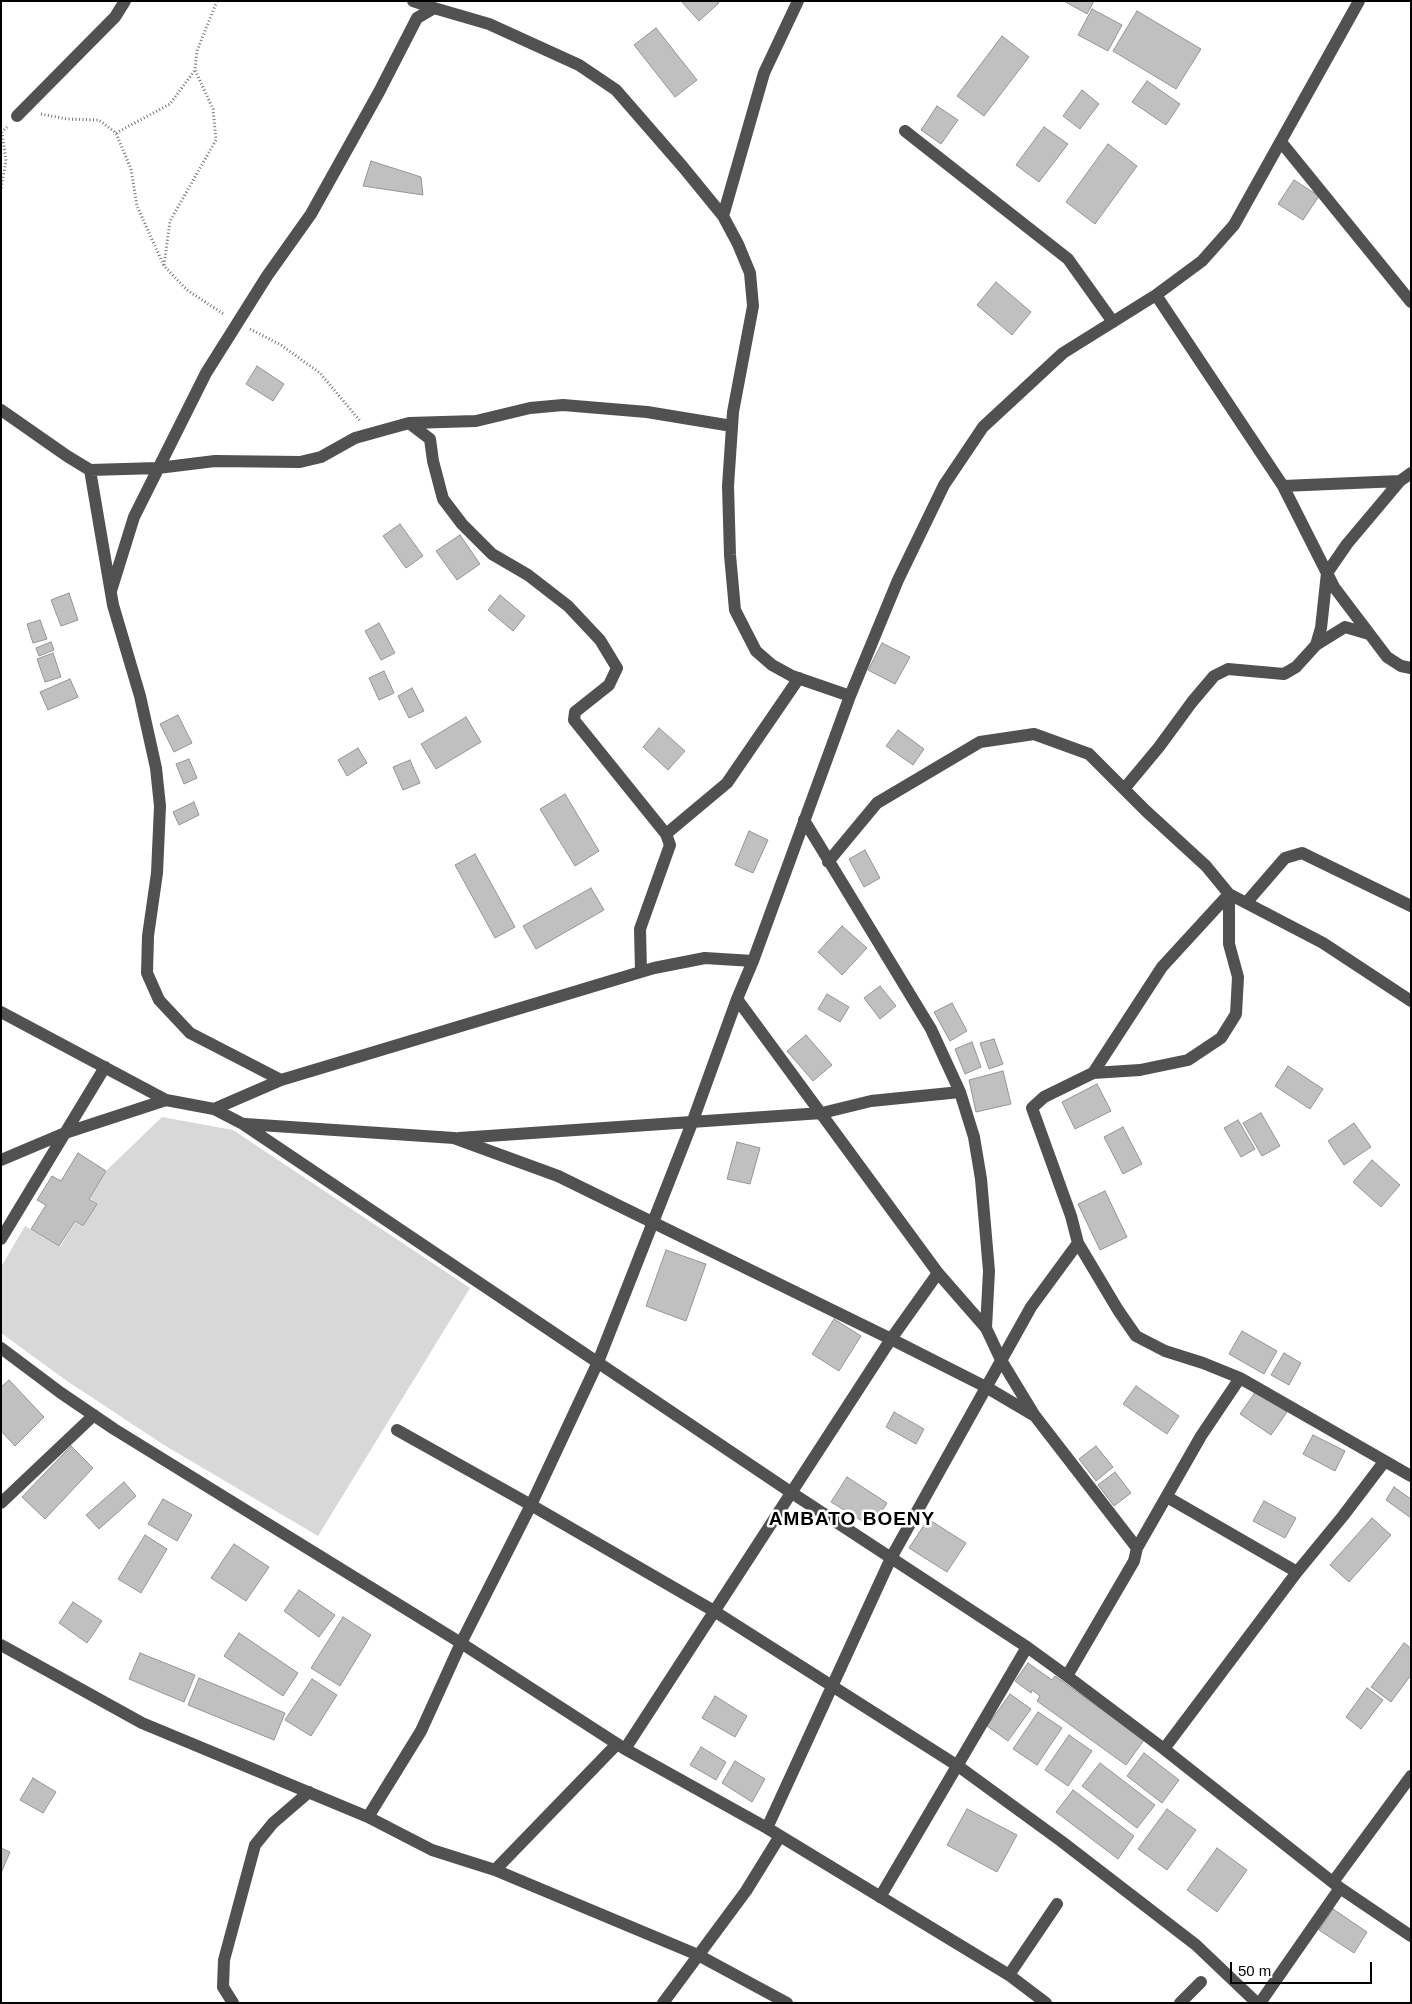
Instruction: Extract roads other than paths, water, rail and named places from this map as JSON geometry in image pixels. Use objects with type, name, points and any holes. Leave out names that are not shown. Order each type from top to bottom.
[{"type":"street","points":[[17,116],[116,17],[125,1]]},
{"type":"street","points":[[413,1],[489,24],[579,65],[616,90],[723,216],[738,244],[750,273],[753,306],[737,386],[728,486],[730,555],[736,610],[756,651],[772,665],[799,678],[850,696]]},
{"type":"street","points":[[723,216],[764,73],[798,1]]},
{"type":"street","points":[[368,1816],[422,1731],[461,1643],[531,1505],[598,1362],[692,1123],[736,999],[753,961],[850,696],[898,580],[944,484],[983,427],[1063,353],[1156,295],[1202,261],[1234,224],[1359,1]]},
{"type":"street","points":[[112,591],[134,517],[206,373],[267,276],[311,214],[379,92],[417,18],[434,8]]},
{"type":"street","points":[[904,131],[1068,259],[1113,322]]},
{"type":"street","points":[[1281,142],[1411,302]]},
{"type":"street","points":[[1156,295],[1283,486],[1334,587],[1387,657],[1401,666],[1411,668]]},
{"type":"street","points":[[1,410],[90,470],[158,468],[215,461],[300,462],[321,456],[355,438],[409,423],[476,421],[530,408],[563,405],[647,412],[732,426]]},
{"type":"street","points":[[409,423],[430,439],[433,461],[443,499],[462,524],[492,554],[528,575],[568,606],[600,640],[617,668],[609,685],[575,712],[574,720],[666,834],[670,845],[640,929],[641,971]]},
{"type":"street","points":[[90,470],[113,605],[140,696],[156,768],[160,806],[157,872],[148,936],[147,974],[159,1000],[190,1033],[281,1080]]},
{"type":"street","points":[[1316,645],[1321,628],[1327,573],[1347,544],[1400,481],[1411,473]]},
{"type":"street","points":[[1283,486],[1400,481]]},
{"type":"street","points":[[1124,789],[1214,676],[1228,669],[1284,674],[1296,667],[1316,645],[1345,627],[1370,634]]},
{"type":"street","points":[[666,834],[727,782],[799,678]]},
{"type":"street","points":[[828,862],[877,803],[980,742],[1034,734],[1089,754],[1206,866],[1229,894],[1323,943],[1411,1001]]},
{"type":"street","points":[[804,820],[931,1029],[960,1092],[974,1137],[981,1179],[989,1271],[986,1328]]},
{"type":"street","points":[[1246,903],[1285,858],[1302,853],[1411,906]]},
{"type":"street","points":[[1229,894],[1229,944],[1238,977],[1236,1014],[1221,1038],[1188,1060],[1140,1070],[1094,1073],[1044,1097],[1032,1108],[1071,1216],[1078,1243],[1118,1310],[1136,1336],[1165,1351],[1203,1363],[1240,1378],[1411,1476]]},
{"type":"street","points":[[1094,1073],[1162,967],[1229,894]]},
{"type":"street","points":[[214,1109],[281,1080],[641,971],[705,958],[753,961]]},
{"type":"street","points":[[736,999],[822,1113],[938,1273],[986,1328],[1001,1360],[1036,1416],[1137,1548]]},
{"type":"street","points":[[1,1012],[166,1100],[214,1109],[243,1124],[792,1493],[1026,1647],[1164,1749],[1336,1885],[1409,1931]]},
{"type":"street","points":[[1,1239],[106,1067]]},
{"type":"street","points":[[243,1124],[454,1138],[822,1113],[871,1101],[960,1092]]},
{"type":"street","points":[[1,1160],[65,1133],[166,1100]]},
{"type":"street","points":[[454,1138],[558,1176],[891,1339],[986,1387],[1036,1416]]},
{"type":"street","points":[[767,1828],[890,1558],[1030,1308],[1078,1243]]},
{"type":"street","points":[[495,1870],[621,1746],[714,1611],[891,1339],[938,1273]]},
{"type":"street","points":[[1,1348],[94,1415],[461,1643],[621,1746],[767,1828],[1008,1975],[1046,2003]]},
{"type":"street","points":[[1067,1676],[1134,1561],[1137,1548],[1201,1436],[1240,1378]]},
{"type":"street","points":[[1,1503],[94,1415]]},
{"type":"street","points":[[397,1430],[714,1611],[958,1766],[1061,1841],[1196,1945],[1258,2003],[1411,1776]]},
{"type":"street","points":[[1164,1749],[1297,1572],[1344,1516],[1384,1462]]},
{"type":"street","points":[[1167,1497],[1297,1572]]},
{"type":"street","points":[[1,1645],[142,1723],[368,1816],[432,1850],[495,1870],[698,1955],[786,2003]]},
{"type":"street","points":[[880,1897],[1026,1647]]},
{"type":"street","points":[[233,2003],[223,1987],[224,1960],[255,1845],[272,1823],[309,1792]]},
{"type":"street","points":[[663,2003],[746,1890],[780,1836]]},
{"type":"street","points":[[1008,1975],[1057,1904]]},
{"type":"street","points":[[1180,2003],[1201,1982]]},
{"type":"district","name":"AMBATO BOENY","points":[[852,1520]]}]
